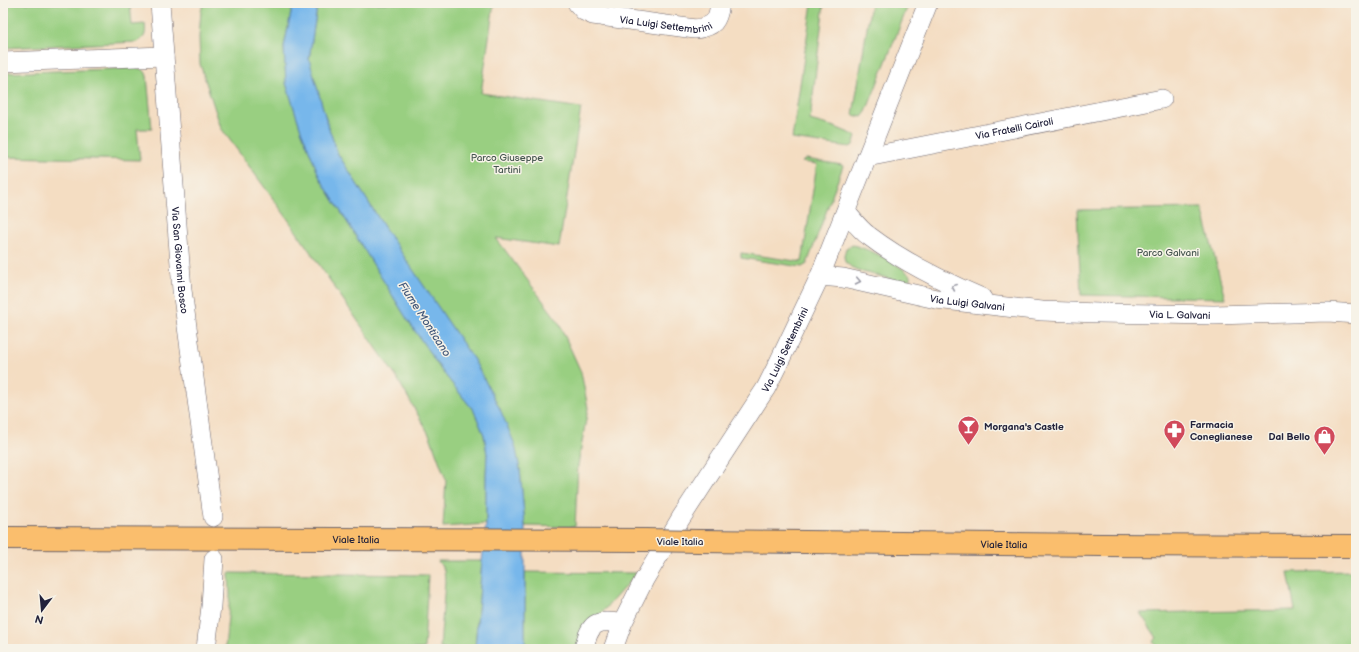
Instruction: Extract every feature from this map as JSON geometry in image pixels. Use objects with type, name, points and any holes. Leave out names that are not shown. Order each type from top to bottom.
[{"type":"main road","name":"Viale Italia","points":[[3,538],[441,540],[569,539],[1100,545],[1356,546]]},
{"type":"street","name":"Via San Giovanni Bosco","points":[[160,3],[182,290],[213,517]]},
{"type":"street","name":"Via Luigi Settembrini","points":[[577,3],[584,11],[593,15],[695,29],[706,28],[714,22],[719,14],[720,3]]},
{"type":"street","name":"Via Luigi Settembrini","points":[[613,649],[622,624],[644,580],[678,524],[766,388],[820,276],[928,3]]},
{"type":"street","points":[[3,62],[164,56]]},
{"type":"street","name":"Via Fratelli Cairoli","points":[[867,157],[1162,99]]},
{"type":"street","name":"Via Luigi Galvani","points":[[846,212],[868,236],[912,264],[944,282],[1003,307]]},
{"type":"street","name":"Via Luigi Galvani","points":[[820,276],[843,278],[936,299],[1003,307]]},
{"type":"street","name":"Via L. Galvani","points":[[1003,307],[1099,314],[1214,315],[1328,312],[1356,314]]},
{"type":"street","points":[[206,649],[214,559]]},
{"type":"street","points":[[584,649],[589,635],[597,623],[609,621],[622,624]]},
{"type":"green space","points":[[3,3],[130,3],[132,25],[145,24],[145,33],[144,37],[137,42],[3,48]]},
{"type":"green space","points":[[204,3],[293,3],[284,47],[286,83],[301,130],[320,178],[407,319],[442,371],[474,411],[484,435],[487,454],[486,524],[443,527],[446,480],[430,436],[397,378],[285,215],[221,128],[200,64],[199,37],[201,11]]},
{"type":"green space","name":"Parco Giuseppe Tartini","points":[[320,3],[494,3],[481,93],[581,108],[559,247],[496,238],[558,321],[581,372],[588,408],[578,465],[575,527],[525,526],[520,469],[500,409],[474,360],[386,230],[338,154],[328,126],[309,59],[317,8]]},
{"type":"green space","points":[[812,3],[824,3],[810,120],[835,127],[854,135],[856,137],[853,145],[850,147],[792,139]]},
{"type":"green space","points":[[871,3],[909,3],[866,112],[862,117],[853,115]]},
{"type":"green space","points":[[137,68],[144,70],[147,76],[152,129],[137,129],[140,160],[3,157],[3,73]]},
{"type":"green space","points":[[806,159],[843,166],[807,264],[802,267],[741,258],[741,253],[802,262],[817,164],[802,162]]},
{"type":"green space","name":"Parco Galvani","points":[[1202,208],[1225,298],[1081,295],[1077,210]]},
{"type":"green space","points":[[853,245],[891,261],[905,270],[910,275],[910,279],[903,282],[855,270],[845,262],[844,256],[846,248]]},
{"type":"green space","points":[[438,561],[482,561],[475,649],[440,649],[445,581],[444,570]]},
{"type":"green space","points":[[1356,571],[1356,642],[1350,649],[1159,649],[1153,641],[1157,638],[1140,613],[1295,610],[1288,572]]},
{"type":"green space","points":[[525,572],[637,573],[597,618],[579,649],[525,649]]},
{"type":"green space","points":[[229,573],[428,575],[424,649],[225,649],[230,595]]},
{"type":"water","name":"Fiume Monticano","points":[[293,3],[320,3],[317,8],[309,59],[328,126],[338,154],[386,230],[474,360],[500,409],[515,445],[520,469],[525,526],[525,649],[475,649],[486,524],[487,454],[484,435],[474,411],[442,371],[407,319],[320,178],[301,130],[286,83],[284,47]]},
{"type":"place","name":"Morgana's Castle","points":[[968,446]]},
{"type":"place","name":"Farmacia Coneglianese","points":[[1174,450]]},
{"type":"place","name":"Dal Bello","points":[[1325,456]]}]
